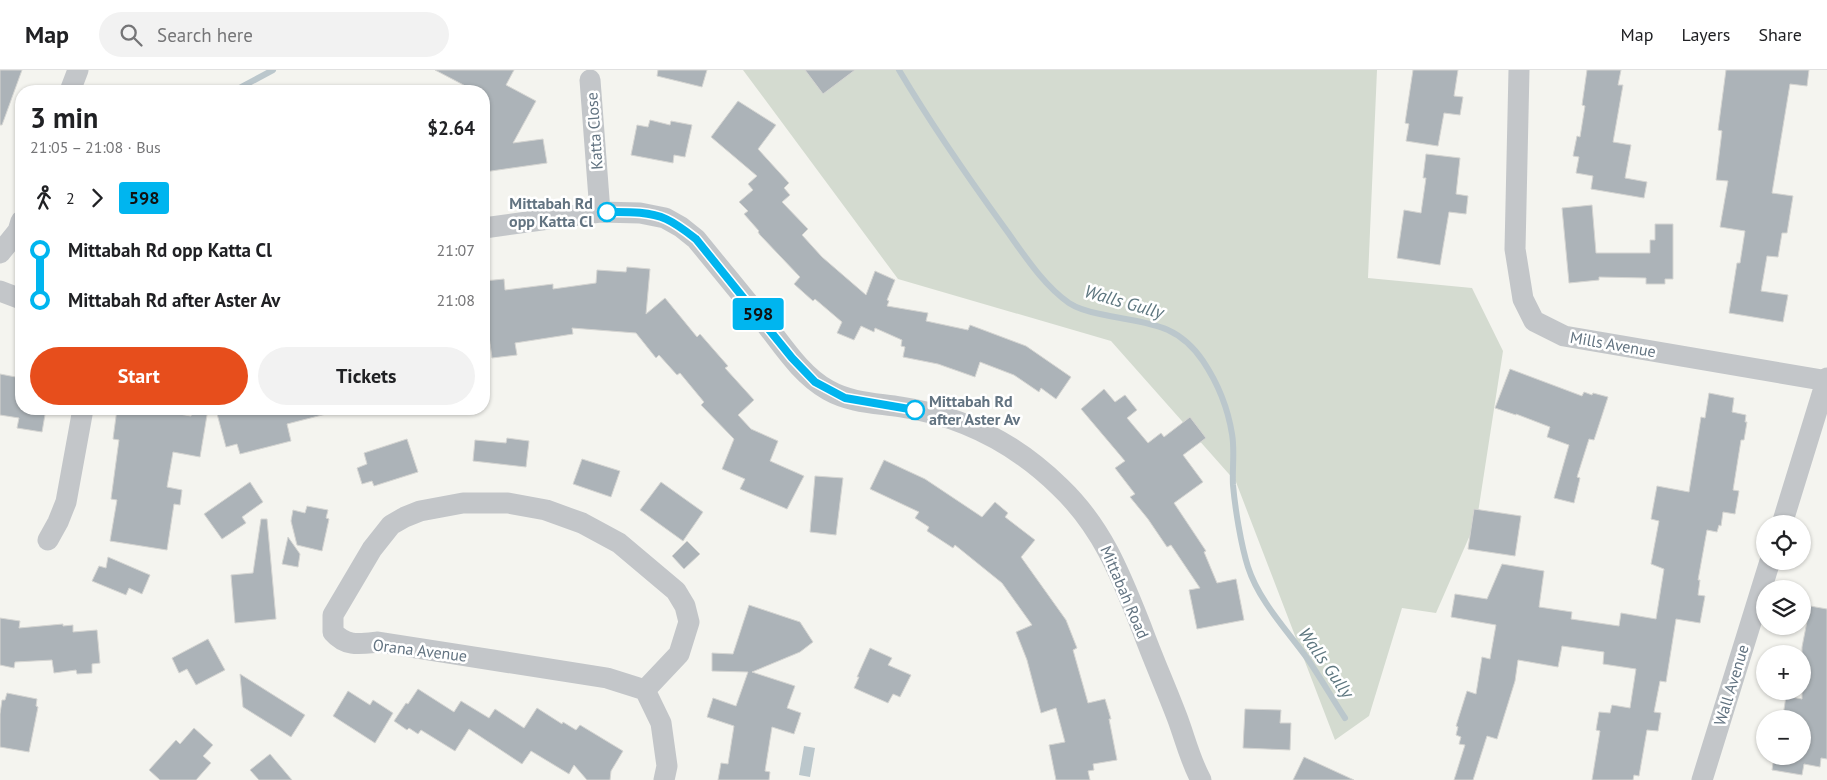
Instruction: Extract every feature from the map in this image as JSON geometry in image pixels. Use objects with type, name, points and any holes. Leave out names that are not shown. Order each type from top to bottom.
[{"type":"street","points":[[72,85],[78,70]]},
{"type":"street","name":"Mills Avenue","points":[[1519,70],[1515,248],[1523,299],[1534,320],[1564,336],[1827,380]]},
{"type":"street","name":"Katta Close","points":[[590,80],[600,212]]},
{"type":"street","name":"Mittabah Road","points":[[490,227],[600,212],[640,213],[665,218],[681,227],[696,239],[792,358],[815,382],[845,398],[902,407],[942,416],[966,424],[1006,444],[1022,455],[1061,487],[1103,540],[1119,572],[1177,718],[1194,767],[1201,780]]},
{"type":"street","points":[[0,253],[15,235]]},
{"type":"street","points":[[0,291],[15,297]]},
{"type":"street","points":[[1785,515],[1827,380]]},
{"type":"street","points":[[48,540],[66,502],[82,415]]},
{"type":"street","name":"Orana Avenue","points":[[463,503],[508,503],[546,510],[582,523],[619,543],[676,590],[685,606],[689,622],[679,654],[645,690],[607,678],[378,642],[353,645],[339,640],[333,632],[333,615],[372,549],[391,525],[405,517],[420,511],[463,503]]},
{"type":"street","name":"Wall Avenue","points":[[1702,780],[1767,570]]},
{"type":"street","points":[[645,690],[662,723],[667,766],[664,780]]},
{"type":"shaded area","points":[[743,70],[1377,70],[1368,278],[1472,288],[1503,351],[1477,519],[1436,613],[1402,608],[1369,716],[1335,740],[1236,482],[1111,341],[898,279]]},
{"type":"shaded area","points":[[804,746],[815,748],[810,777],[799,775]]},
{"type":"building","points":[[0,70],[22,70],[2,125],[0,125]]},
{"type":"building","points":[[435,70],[514,70],[506,85],[536,101],[513,143],[543,139],[547,163],[490,171],[490,85],[464,85]]},
{"type":"building","points":[[658,70],[707,70],[702,87],[657,76]]},
{"type":"building","points":[[805,70],[855,70],[823,94]]},
{"type":"building","points":[[1413,70],[1458,70],[1454,96],[1463,97],[1460,115],[1444,113],[1438,146],[1406,141],[1409,124],[1405,123]]},
{"type":"building","points":[[1587,70],[1621,70],[1618,85],[1623,85],[1613,142],[1631,145],[1625,178],[1647,182],[1644,198],[1591,189],[1593,176],[1576,173],[1579,157],[1573,156],[1577,136],[1580,137],[1585,106],[1582,105]]},
{"type":"building","points":[[1726,70],[1809,70],[1807,86],[1790,84],[1772,193],[1793,196],[1787,233],[1782,233],[1778,257],[1767,256],[1761,291],[1788,295],[1783,322],[1729,313],[1737,263],[1740,263],[1745,231],[1720,227],[1728,181],[1716,180],[1722,131],[1718,130]]},
{"type":"building","points":[[738,101],[776,125],[758,149],[789,183],[784,188],[790,195],[782,202],[808,229],[802,235],[822,257],[866,295],[875,271],[895,280],[887,300],[889,301],[887,306],[928,313],[926,321],[968,330],[970,325],[1026,346],[1071,377],[1056,399],[1041,388],[1039,392],[1014,375],[980,362],[975,377],[938,364],[903,357],[905,347],[901,346],[902,340],[875,328],[874,332],[861,326],[854,340],[837,333],[842,322],[815,299],[813,301],[794,284],[800,277],[760,235],[759,231],[744,214],[748,211],[739,202],[753,190],[748,184],[757,176],[711,137]]},
{"type":"building","points":[[650,120],[670,125],[671,121],[692,125],[685,157],[674,155],[673,163],[631,155],[637,125],[648,127]]},
{"type":"building","points":[[1426,154],[1460,158],[1456,194],[1468,196],[1466,214],[1449,212],[1440,265],[1397,258],[1404,210],[1421,213],[1426,178],[1423,178]]},
{"type":"building","points":[[1592,205],[1596,253],[1650,253],[1650,240],[1655,240],[1655,224],[1673,224],[1673,279],[1665,279],[1665,284],[1646,284],[1646,278],[1599,277],[1599,280],[1569,283],[1562,208]]},
{"type":"building","points":[[627,267],[650,269],[646,314],[665,298],[697,337],[700,334],[728,366],[725,368],[754,400],[738,415],[751,429],[778,441],[770,461],[804,476],[787,509],[740,489],[745,479],[722,469],[734,439],[701,405],[704,402],[680,373],[677,375],[659,355],[656,358],[636,333],[572,328],[573,334],[515,343],[517,355],[492,358],[490,343],[490,280],[504,279],[505,290],[553,284],[553,289],[596,283],[597,270],[626,272]]},
{"type":"building","points":[[1510,369],[1582,396],[1584,392],[1608,397],[1594,440],[1589,439],[1577,477],[1580,478],[1574,503],[1554,498],[1569,445],[1547,437],[1550,427],[1495,408]]},
{"type":"building","points":[[0,374],[15,377],[15,415],[45,415],[42,432],[17,428],[19,418],[0,415]]},
{"type":"building","points":[[1104,389],[1115,402],[1125,395],[1137,410],[1127,418],[1148,443],[1161,433],[1164,437],[1190,417],[1206,438],[1183,455],[1203,482],[1174,503],[1206,551],[1204,552],[1217,583],[1236,579],[1244,620],[1197,629],[1189,590],[1200,588],[1171,545],[1167,547],[1130,497],[1135,494],[1115,468],[1125,461],[1081,409]]},
{"type":"building","points":[[1709,393],[1734,398],[1732,412],[1746,415],[1745,422],[1747,422],[1744,440],[1741,440],[1733,490],[1739,491],[1735,514],[1723,512],[1721,526],[1719,525],[1717,532],[1707,530],[1698,580],[1700,580],[1698,595],[1705,596],[1700,623],[1676,619],[1666,682],[1660,681],[1654,712],[1661,713],[1658,731],[1647,730],[1639,776],[1634,775],[1633,780],[1592,780],[1600,731],[1596,730],[1599,712],[1610,713],[1612,705],[1630,708],[1636,669],[1603,664],[1604,652],[1562,646],[1558,667],[1518,660],[1515,681],[1497,739],[1487,736],[1473,780],[1454,780],[1465,745],[1459,744],[1461,737],[1456,735],[1458,727],[1456,726],[1467,691],[1476,694],[1482,657],[1490,659],[1496,625],[1451,617],[1455,594],[1487,599],[1502,564],[1544,571],[1539,607],[1572,612],[1571,619],[1619,626],[1621,613],[1656,619],[1664,569],[1651,564],[1659,521],[1651,519],[1657,486],[1689,492],[1701,417],[1705,418]]},
{"type":"building","points":[[116,415],[207,415],[200,457],[173,452],[167,487],[182,490],[180,505],[174,504],[167,550],[110,541],[117,500],[111,499],[119,440],[113,439]]},
{"type":"building","points":[[217,415],[322,415],[287,424],[291,441],[240,454],[237,444],[226,447]]},
{"type":"building","points":[[507,438],[529,441],[526,467],[473,461],[475,440],[506,443]]},
{"type":"building","points":[[407,439],[418,472],[374,486],[372,481],[362,484],[357,468],[367,464],[364,453]]},
{"type":"building","points":[[582,459],[620,471],[611,497],[573,484]]},
{"type":"building","points":[[884,460],[925,479],[982,517],[995,502],[1008,513],[1005,517],[1035,540],[1021,557],[1066,620],[1077,648],[1073,650],[1088,703],[1105,699],[1111,719],[1109,719],[1117,760],[1093,764],[1094,770],[1088,771],[1090,780],[1056,780],[1049,745],[1065,742],[1056,708],[1041,713],[1027,660],[1016,632],[1032,625],[1002,583],[955,545],[953,548],[927,531],[929,527],[915,518],[919,512],[870,489]]},
{"type":"building","points":[[815,476],[843,478],[836,535],[810,532]]},
{"type":"building","points":[[250,482],[263,502],[242,517],[246,523],[222,539],[204,514]]},
{"type":"building","points":[[661,482],[703,512],[683,541],[640,510]]},
{"type":"building","points":[[307,506],[328,510],[326,518],[329,519],[322,551],[297,545],[291,521],[293,510],[305,513]]},
{"type":"building","points":[[1474,509],[1521,516],[1515,556],[1468,549]]},
{"type":"building","points":[[261,519],[267,519],[276,619],[235,623],[231,575],[253,573]]},
{"type":"building","points":[[288,537],[300,554],[298,567],[282,564]]},
{"type":"building","points":[[687,541],[700,554],[684,569],[672,556]]},
{"type":"building","points":[[108,557],[150,575],[142,594],[129,588],[126,595],[92,581],[99,566],[106,568]]},
{"type":"building","points":[[749,605],[800,622],[813,642],[800,652],[752,672],[795,686],[787,708],[801,713],[794,734],[772,727],[765,771],[770,772],[769,780],[718,780],[721,763],[728,764],[734,726],[707,717],[713,698],[736,706],[748,672],[712,671],[712,653],[733,654]]},
{"type":"building","points":[[1811,606],[1827,609],[1827,759],[1821,758],[1820,767],[1809,765],[1811,765],[1811,710],[1784,710],[1785,700],[1811,700],[1811,645],[1802,645],[1804,635],[1811,635]]},
{"type":"building","points":[[0,618],[20,621],[19,628],[63,624],[63,626],[73,625],[73,632],[97,630],[100,663],[92,664],[92,673],[77,674],[76,670],[54,673],[52,660],[15,662],[14,668],[0,665]]},
{"type":"building","points":[[208,639],[225,670],[196,685],[187,669],[179,673],[172,658]]},
{"type":"building","points":[[870,648],[892,658],[888,665],[911,675],[900,697],[893,694],[888,703],[854,688]]},
{"type":"building","points":[[240,674],[305,715],[291,737],[243,707]]},
{"type":"building","points":[[418,689],[454,712],[461,701],[489,718],[495,709],[524,728],[537,708],[562,724],[563,722],[576,730],[580,725],[623,751],[611,771],[610,780],[587,780],[574,765],[569,774],[531,751],[522,764],[469,729],[455,751],[421,730],[418,734],[409,728],[407,730],[394,721]]},
{"type":"building","points":[[348,691],[370,705],[373,700],[393,713],[375,743],[333,716]]},
{"type":"building","points":[[7,693],[37,699],[36,706],[38,707],[29,752],[0,747],[0,714],[2,700],[5,700]]},
{"type":"building","points":[[1245,709],[1281,710],[1280,723],[1291,723],[1290,750],[1243,748]]},
{"type":"building","points":[[194,728],[213,745],[203,756],[211,763],[196,780],[160,780],[149,770],[176,740],[180,744]]},
{"type":"building","points":[[270,754],[292,780],[259,780],[250,770]]},
{"type":"building","points":[[1304,757],[1354,780],[1293,780]]},
{"type":"building","points":[[1773,765],[1804,765],[1802,775],[1772,770]]},
{"type":"waterway","points":[[245,85],[273,70]]},
{"type":"waterway","name":"Walls Gully","points":[[899,70],[963,169],[1026,257],[1050,287],[1069,303],[1080,309],[1144,322],[1169,331],[1181,338],[1203,361],[1213,378],[1228,415],[1233,447],[1233,485],[1248,567],[1266,603],[1307,658],[1345,718]]},
{"type":"bus line","name":"598","points":[[607,212],[640,213],[665,218],[681,227],[696,239],[792,358],[815,382],[845,398],[915,410]]},
{"type":"place","name":"Mittabah Rd opp Katta Cl","points":[[607,212]]},
{"type":"place","name":"Mittabah Rd after Aster Av","points":[[915,410]]}]
